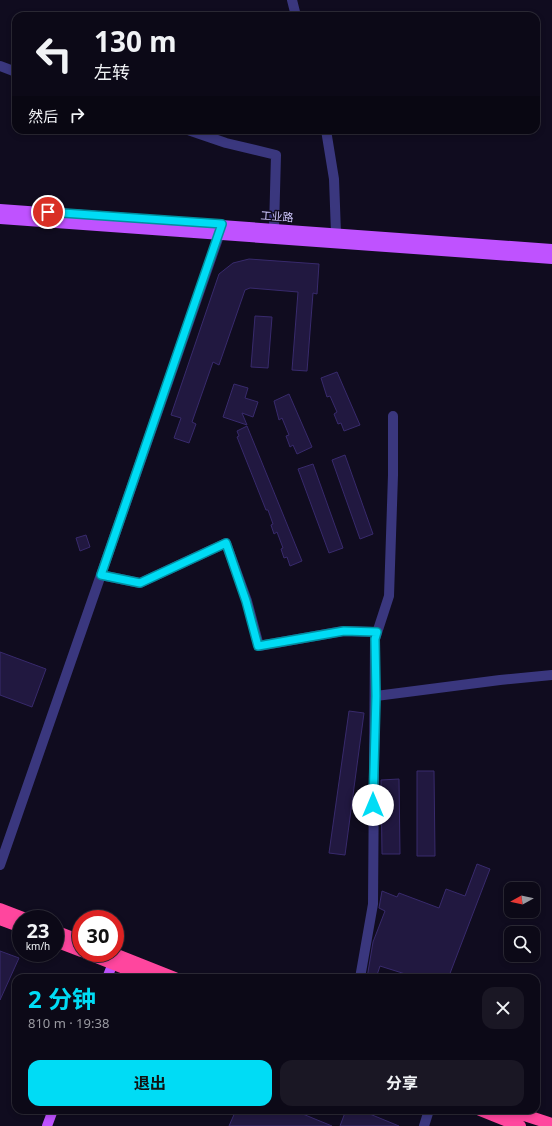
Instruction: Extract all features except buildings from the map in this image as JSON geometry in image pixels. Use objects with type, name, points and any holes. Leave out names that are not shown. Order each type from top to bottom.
[{"type":"highway","points":[[0,909],[12,914]]},
{"type":"highway","points":[[0,919],[12,924]]},
{"type":"highway","points":[[120,962],[142,974]]},
{"type":"highway","points":[[124,962],[162,974]]},
{"type":"highway","points":[[490,1114],[520,1126]]},
{"type":"highway","points":[[521,1114],[552,1124]]},
{"type":"main road","name":"工业路","points":[[0,209],[552,259]]},
{"type":"main road","name":"工业路","points":[[0,219],[221,229],[274,228],[552,249]]},
{"type":"main road","points":[[108,974],[111,962]]},
{"type":"main road","points":[[47,1126],[52,1114]]},
{"type":"street","points":[[292,0],[295,12]]},
{"type":"street","points":[[0,66],[12,70]]},
{"type":"street","points":[[200,134],[226,143],[276,155],[274,228]]},
{"type":"street","points":[[327,134],[334,179],[336,233]]},
{"type":"street","points":[[0,865],[221,229]]},
{"type":"street","points":[[361,974],[373,904],[373,766],[376,696],[375,639],[388,596],[394,475],[393,416]]},
{"type":"street","points":[[101,575],[140,583],[226,543],[246,601],[258,646],[344,631],[377,632]]},
{"type":"street","points":[[376,696],[552,675]]},
{"type":"street","points":[[424,1126],[428,1114]]},
{"type":"route","points":[[48,212],[222,224],[101,575],[140,583],[226,543],[246,601],[258,646],[344,631],[357,630],[377,632],[375,639],[376,696],[373,805]]}]
